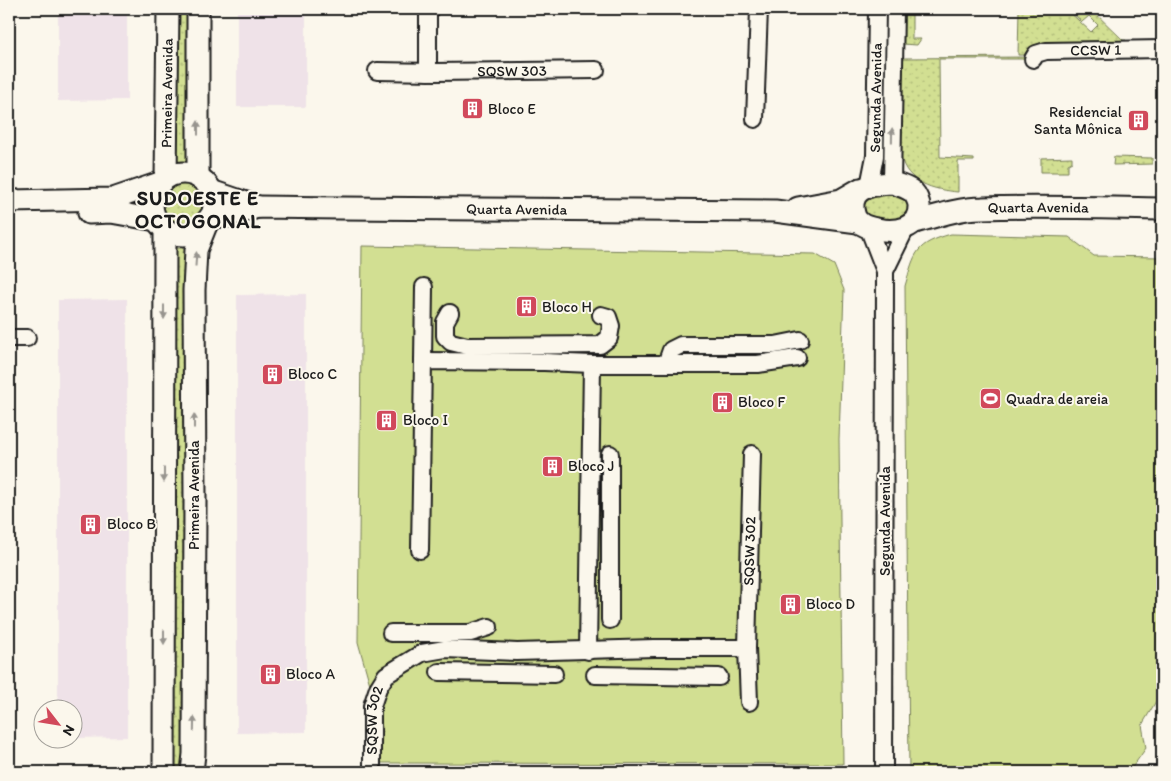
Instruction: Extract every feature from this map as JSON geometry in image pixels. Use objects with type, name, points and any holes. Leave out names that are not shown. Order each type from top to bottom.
[{"type":"main road","name":"Primeira Avenida","points":[[163,181],[168,9]]},
{"type":"main road","name":"Primeira Avenida","points":[[198,9],[205,184]]},
{"type":"main road","points":[[9,201],[112,199],[182,173],[205,184],[213,201],[209,219],[203,227],[188,234],[172,233],[161,224],[152,205],[153,197],[163,181]]},
{"type":"main road","points":[[892,183],[914,193],[919,204],[919,214],[911,225],[893,231],[863,225],[854,216],[854,199],[865,188],[877,184],[892,183]]},
{"type":"main road","name":"Quarta Avenida","points":[[205,184],[258,208]]},
{"type":"main road","name":"Quarta Avenida","points":[[775,211],[840,200],[865,188]]},
{"type":"main road","name":"Quarta Avenida","points":[[914,193],[931,199],[981,208]]},
{"type":"main road","name":"Quarta Avenida","points":[[911,225],[946,214],[981,208],[1038,206],[1162,209]]},
{"type":"main road","name":"Quarta Avenida","points":[[209,219],[258,208],[775,211],[863,225]]},
{"type":"main road","points":[[9,215],[111,212],[161,224]]},
{"type":"main road","name":"Primeira Avenida","points":[[192,772],[194,754],[194,290],[196,250],[209,219]]},
{"type":"main road","name":"Primeira Avenida","points":[[161,224],[164,772]]},
{"type":"street","points":[[428,9],[428,72]]},
{"type":"street","points":[[755,119],[759,9]]},
{"type":"street","name":"Segunda Avenida","points":[[865,188],[875,156],[877,9]]},
{"type":"street","name":"Segunda Avenida","points":[[892,183],[895,9]]},
{"type":"street","name":"CCSW 1","points":[[1033,59],[1036,54],[1046,51],[1162,49]]},
{"type":"street","name":"SQSW 303","points":[[377,70],[428,72],[596,70]]},
{"type":"street","name":"Segunda Avenida","points":[[863,225],[885,271],[884,772]]},
{"type":"street","name":"Segunda Avenida","points":[[885,271],[911,225]]},
{"type":"street","points":[[420,550],[424,287]]},
{"type":"street","points":[[450,313],[445,322],[444,336],[447,340],[458,344],[596,345],[608,341],[610,334],[610,321],[608,317],[601,315]]},
{"type":"street","points":[[9,338],[27,338]]},
{"type":"street","points":[[666,364],[671,350],[681,345],[775,346],[800,340]]},
{"type":"street","points":[[562,344],[562,363]]},
{"type":"street","points":[[541,345],[544,362]]},
{"type":"street","points":[[758,345],[758,364]]},
{"type":"street","points":[[423,361],[758,364],[797,358]]},
{"type":"street","points":[[588,651],[592,364]]},
{"type":"street","points":[[610,454],[610,620]]},
{"type":"street","name":"SQSW 302","points":[[749,702],[747,648],[752,454]]},
{"type":"street","points":[[591,486],[610,488]]},
{"type":"street","points":[[588,592],[610,593]]},
{"type":"street","name":"SQSW 302","points":[[372,772],[372,706],[378,688],[386,676],[413,657],[433,650],[445,641],[489,627]]},
{"type":"street","points":[[470,632],[470,650]]},
{"type":"street","name":"SQSW 302","points":[[391,633],[445,641],[470,650],[492,651],[747,648]]},
{"type":"street","points":[[659,648],[660,676]]},
{"type":"street","points":[[490,672],[492,651]]},
{"type":"street","points":[[515,673],[517,652]]},
{"type":"street","points":[[440,672],[554,674]]},
{"type":"street","points":[[595,675],[719,677]]},
{"type":"shaded area","points":[[58,9],[127,9],[127,100],[58,101]]},
{"type":"shaded area","points":[[237,9],[306,9],[306,107],[237,107]]},
{"type":"shaded area","points":[[306,294],[306,732],[237,733],[237,295]]},
{"type":"shaded area","points":[[127,299],[127,737],[82,738],[82,698],[58,698],[58,300]]},
{"type":"green space","points":[[176,9],[192,9],[191,162],[175,162]]},
{"type":"green space","points":[[903,9],[912,9],[912,39],[921,39],[917,45],[902,44]]},
{"type":"green space","points":[[1019,9],[1066,9],[1091,32],[1098,25],[1089,16],[1082,22],[1068,9],[1091,9],[1123,40],[1126,40],[1125,43],[1040,43],[1032,47],[1028,55],[1018,55]]},
{"type":"green space","points":[[1027,57],[1027,59],[939,59],[940,157],[974,159],[974,161],[958,161],[958,192],[931,187],[915,179],[904,165],[900,147],[902,59]]},
{"type":"green space","points":[[1072,157],[1072,162],[1068,164],[1068,172],[1041,172],[1041,158]]},
{"type":"green space","points":[[1114,157],[1152,158],[1152,164],[1113,165]]},
{"type":"green space","points":[[180,178],[192,181],[199,189],[202,199],[198,221],[191,228],[182,232],[171,229],[165,215],[163,200],[168,187]]},
{"type":"green space","points":[[871,191],[910,195],[908,221],[867,223],[860,200]]},
{"type":"green space","points":[[951,234],[1069,237],[1094,256],[1162,257],[1162,691],[1142,725],[1146,748],[1129,772],[909,772],[905,286],[911,265],[918,251],[930,242]]},
{"type":"green space","points":[[362,246],[815,254],[834,265],[844,290],[839,439],[843,764],[381,763],[382,727],[358,642]]},
{"type":"green space","points":[[175,248],[190,248],[188,772],[172,772]]},
{"type":"place","name":"Bloco E","points":[[472,109]]},
{"type":"place","name":"Residencial Santa Mônica","points":[[1138,121]]},
{"type":"place","name":"Bloco H","points":[[526,307]]},
{"type":"place","name":"Bloco C","points":[[272,374]]},
{"type":"place","name":"Quadra de areia","points":[[990,399]]},
{"type":"place","name":"Bloco F","points":[[722,402]]},
{"type":"place","name":"Bloco I","points":[[387,420]]},
{"type":"place","name":"Bloco J","points":[[552,466]]},
{"type":"place","name":"Bloco B","points":[[91,524]]},
{"type":"place","name":"Bloco D","points":[[790,604]]},
{"type":"place","name":"Bloco A","points":[[270,674]]},
{"type":"district","name":"SUDOESTE E OCTOGONAL","points":[[198,210]]}]
